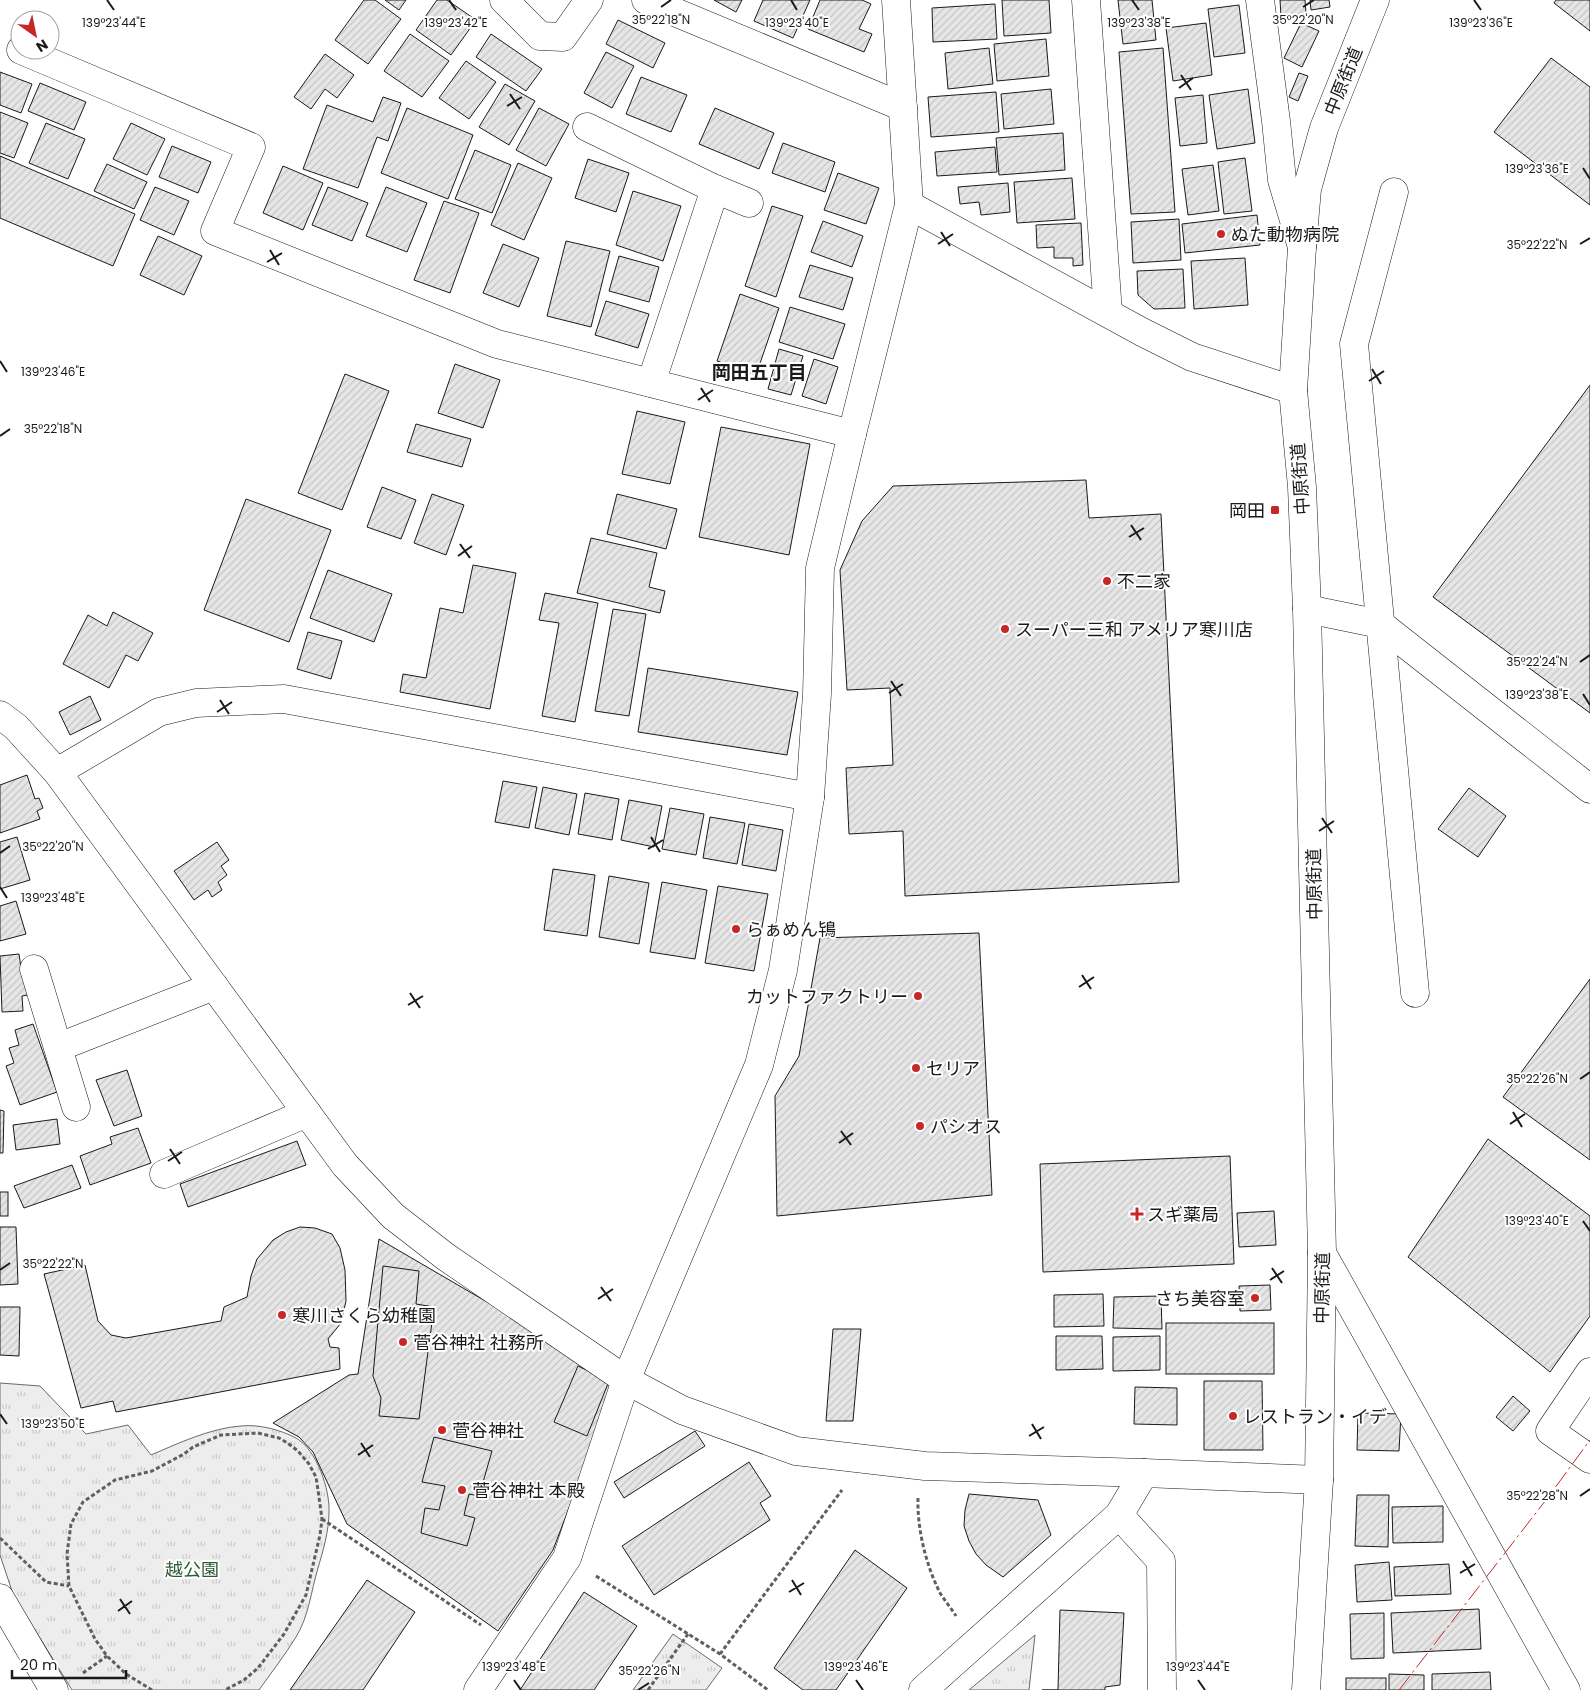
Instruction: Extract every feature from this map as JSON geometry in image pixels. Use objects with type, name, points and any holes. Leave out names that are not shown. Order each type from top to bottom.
[{"type":"street","points":[[504,0],[540,36],[563,37],[589,0]]},
{"type":"street","points":[[646,0],[903,107]]},
{"type":"street","points":[[478,1690],[567,1558],[626,1380],[759,1065],[783,970],[810,797],[817,694],[820,568],[909,205],[896,0]]},
{"type":"street","points":[[1086,0],[1108,314]]},
{"type":"street","points":[[1260,0],[1282,180],[1302,247]]},
{"type":"street","name":"中原街道","points":[[1306,1690],[1319,1480],[1322,1253],[1308,609],[1302,487],[1293,390],[1302,247],[1308,188],[1324,128],[1375,0]]},
{"type":"street","points":[[44,60],[251,147],[215,230],[497,344],[852,434]]},
{"type":"street","points":[[587,127],[748,203]]},
{"type":"street","points":[[651,383],[715,189]]},
{"type":"street","points":[[1394,192],[1354,344],[1415,993]]},
{"type":"street","points":[[909,205],[1108,314],[1192,356],[1293,390]]},
{"type":"street","points":[[1308,609],[1380,624],[1590,789]]},
{"type":"street","points":[[57,772],[159,712],[196,704],[284,699],[810,797]]},
{"type":"street","points":[[0,715],[16,726],[57,772],[345,1165],[393,1216],[446,1257],[626,1380],[682,1410],[796,1451],[925,1466],[1319,1480]]},
{"type":"street","points":[[34,969],[76,1108]]},
{"type":"street","points":[[59,1047],[214,986]]},
{"type":"street","points":[[164,1174],[306,1113]]},
{"type":"street","points":[[1322,1253],[1566,1690]]},
{"type":"street","points":[[1590,1372],[1550,1431],[1590,1459]]},
{"type":"street","points":[[923,1690],[1119,1515],[1144,1474]]},
{"type":"street","points":[[1119,1515],[1161,1561],[1162,1690]]},
{"type":"street","points":[[1,1603],[54,1690]]},
{"type":"path","points":[[152,1690],[126,1674],[107,1656],[95,1639],[70,1586],[67,1554],[71,1524],[83,1502],[115,1480],[152,1471],[193,1447],[221,1436],[258,1433],[278,1438],[298,1451],[309,1464],[316,1477],[322,1519],[320,1535],[306,1595],[284,1634],[258,1668],[244,1680],[225,1690]]},
{"type":"path","points":[[720,1654],[865,1459]]},
{"type":"path","points":[[925,1466],[918,1491],[918,1512],[929,1565],[941,1594],[956,1616],[978,1640]]},
{"type":"path","points":[[322,1519],[508,1644]]},
{"type":"path","points":[[0,1538],[46,1582],[70,1586]]},
{"type":"path","points":[[567,1558],[720,1654],[768,1690]]},
{"type":"path","points":[[648,1690],[688,1634]]},
{"type":"green space","name":"越公園","points":[[0,1383],[40,1386],[86,1434],[128,1425],[151,1455],[207,1433],[230,1427],[248,1426],[270,1428],[290,1435],[296,1438],[310,1452],[321,1471],[329,1503],[329,1519],[325,1541],[307,1612],[300,1629],[259,1690],[72,1690],[13,1594],[0,1555]]},
{"type":"green space","points":[[673,1634],[722,1668],[706,1690],[633,1690]]},
{"type":"green space","points":[[1035,1635],[1029,1690],[969,1690]]},
{"type":"building","points":[[364,0],[375,0],[401,19],[368,64],[335,40]]},
{"type":"building","points":[[385,0],[406,0],[399,10]]},
{"type":"building","points":[[437,0],[447,0],[476,20],[451,55],[416,30]]},
{"type":"building","points":[[714,0],[742,0],[736,12]]},
{"type":"building","points":[[763,0],[810,0],[793,38],[754,21]]},
{"type":"building","points":[[820,0],[862,0],[871,4],[859,29],[872,34],[864,52],[808,29]]},
{"type":"building","points":[[1002,0],[1049,0],[1051,33],[1004,36]]},
{"type":"building","points":[[1118,0],[1152,0],[1156,40],[1123,44]]},
{"type":"building","points":[[1280,0],[1305,0],[1306,14],[1281,16]]},
{"type":"building","points":[[1310,0],[1329,0],[1330,7],[1311,10]]},
{"type":"building","points":[[1556,0],[1590,0],[1590,31],[1554,3]]},
{"type":"building","points":[[995,4],[997,39],[933,42],[932,8]]},
{"type":"building","points":[[1239,5],[1245,53],[1214,57],[1208,9]]},
{"type":"building","points":[[618,20],[665,43],[653,68],[606,44]]},
{"type":"building","points":[[1206,23],[1212,75],[1173,81],[1166,28]]},
{"type":"building","points":[[1301,23],[1319,31],[1302,67],[1284,58]]},
{"type":"building","points":[[410,34],[449,61],[422,97],[384,71]]},
{"type":"building","points":[[491,34],[542,69],[526,91],[476,57]]},
{"type":"building","points":[[1046,39],[1049,76],[997,81],[994,44]]},
{"type":"building","points":[[989,48],[993,84],[948,89],[945,53]]},
{"type":"building","points":[[1163,48],[1175,212],[1131,214],[1119,52]]},
{"type":"building","points":[[606,52],[634,66],[612,108],[584,93]]},
{"type":"building","points":[[325,54],[354,75],[337,98],[325,89],[311,109],[294,97]]},
{"type":"building","points":[[1551,58],[1590,87],[1590,205],[1494,132]]},
{"type":"building","points":[[466,61],[496,82],[469,119],[439,98]]},
{"type":"building","points":[[0,72],[32,84],[21,113],[0,105]]},
{"type":"building","points":[[1299,73],[1308,76],[1298,101],[1289,97]]},
{"type":"building","points":[[641,77],[687,95],[671,132],[626,114]]},
{"type":"building","points":[[40,83],[86,102],[74,130],[28,111]]},
{"type":"building","points":[[505,84],[535,101],[509,145],[479,127]]},
{"type":"building","points":[[1051,89],[1054,124],[1004,129],[1001,94]]},
{"type":"building","points":[[1248,89],[1255,143],[1217,149],[1209,95]]},
{"type":"building","points":[[996,92],[999,132],[931,137],[928,97]]},
{"type":"building","points":[[1203,95],[1207,143],[1180,146],[1175,98]]},
{"type":"building","points":[[383,97],[401,103],[388,141],[377,137],[358,188],[303,169],[327,105],[373,122]]},
{"type":"building","points":[[407,108],[473,135],[448,199],[381,173]]},
{"type":"building","points":[[539,108],[569,124],[546,166],[516,150]]},
{"type":"building","points":[[715,108],[774,133],[759,169],[699,144]]},
{"type":"building","points":[[0,112],[28,123],[14,158],[0,153]]},
{"type":"building","points":[[46,123],[85,139],[68,179],[29,163]]},
{"type":"building","points":[[131,123],[165,139],[147,175],[113,159]]},
{"type":"building","points":[[1063,133],[1065,170],[999,175],[996,138]]},
{"type":"building","points":[[783,143],[835,162],[825,192],[772,173]]},
{"type":"building","points":[[172,146],[211,162],[198,193],[159,177]]},
{"type":"building","points":[[995,147],[997,172],[937,176],[935,152]]},
{"type":"building","points":[[475,150],[511,165],[492,213],[455,199]]},
{"type":"building","points":[[0,156],[135,214],[113,266],[0,218]]},
{"type":"building","points":[[1245,158],[1252,211],[1224,214],[1218,162]]},
{"type":"building","points":[[588,159],[629,173],[616,212],[575,198]]},
{"type":"building","points":[[518,163],[552,178],[524,240],[491,225]]},
{"type":"building","points":[[107,164],[147,182],[134,209],[94,191]]},
{"type":"building","points":[[1213,165],[1219,211],[1188,215],[1182,169]]},
{"type":"building","points":[[283,166],[323,183],[303,230],[263,213]]},
{"type":"building","points":[[838,173],[879,188],[866,224],[824,210]]},
{"type":"building","points":[[1072,178],[1075,219],[1017,223],[1014,182]]},
{"type":"building","points":[[1008,183],[1010,212],[981,215],[979,202],[960,204],[958,187]]},
{"type":"building","points":[[155,187],[189,201],[174,235],[140,220]]},
{"type":"building","points":[[328,187],[368,203],[352,241],[312,225]]},
{"type":"building","points":[[386,187],[427,203],[407,252],[366,236]]},
{"type":"building","points":[[633,191],[681,206],[663,261],[616,245]]},
{"type":"building","points":[[444,201],[479,213],[450,293],[414,280]]},
{"type":"building","points":[[772,206],[803,216],[776,297],[745,286]]},
{"type":"building","name":"ぬた動物病院","points":[[1257,215],[1260,245],[1185,253],[1182,224]]},
{"type":"building","points":[[1179,219],[1181,260],[1133,263],[1131,222]]},
{"type":"building","points":[[823,221],[863,236],[852,267],[811,252]]},
{"type":"building","points":[[1081,223],[1083,265],[1073,266],[1073,258],[1054,258],[1054,247],[1037,248],[1036,225]]},
{"type":"building","points":[[158,236],[202,256],[184,295],[140,275]]},
{"type":"building","points":[[566,241],[610,251],[591,327],[547,316]]},
{"type":"building","points":[[503,244],[539,258],[519,307],[483,293]]},
{"type":"building","points":[[619,256],[659,267],[649,302],[609,291]]},
{"type":"building","points":[[1245,258],[1248,305],[1194,309],[1191,261]]},
{"type":"building","points":[[810,265],[853,278],[843,310],[799,297]]},
{"type":"building","points":[[1183,269],[1185,308],[1154,309],[1138,295],[1137,271]]},
{"type":"building","points":[[740,294],[779,308],[756,375],[717,361]]},
{"type":"building","points":[[606,301],[649,314],[638,348],[595,335]]},
{"type":"building","points":[[790,307],[845,324],[833,359],[779,342]]},
{"type":"building","points":[[779,349],[803,356],[791,395],[768,389]]},
{"type":"building","points":[[814,359],[838,367],[826,404],[802,396]]},
{"type":"building","points":[[455,364],[500,380],[483,428],[438,413]]},
{"type":"building","points":[[345,374],[389,391],[342,510],[298,493]]},
{"type":"building","points":[[1590,385],[1590,713],[1433,597]]},
{"type":"building","points":[[637,411],[685,422],[670,484],[622,474]]},
{"type":"building","points":[[416,424],[471,439],[462,467],[407,452]]},
{"type":"building","points":[[721,427],[810,444],[789,555],[699,537]]},
{"type":"building","name":"スーパー三和 アメリア寒川店","points":[[1086,480],[1089,518],[1161,514],[1179,882],[905,896],[903,831],[849,834],[846,768],[893,765],[890,688],[847,690],[840,570],[862,521],[893,486]]},
{"type":"building","points":[[382,487],[416,500],[401,539],[367,527]]},
{"type":"building","points":[[432,494],[464,505],[446,555],[414,543]]},
{"type":"building","points":[[617,494],[677,509],[666,549],[607,534]]},
{"type":"building","points":[[246,499],[331,530],[289,642],[204,610]]},
{"type":"building","points":[[591,538],[657,553],[649,587],[665,591],[660,613],[577,593]]},
{"type":"building","points":[[473,565],[516,573],[490,709],[400,692],[403,674],[426,678],[440,608],[463,613]]},
{"type":"building","points":[[328,570],[392,594],[374,642],[310,618]]},
{"type":"building","points":[[545,593],[598,603],[575,722],[542,716],[559,623],[539,620]]},
{"type":"building","points":[[613,609],[646,614],[629,716],[595,711]]},
{"type":"building","points":[[113,612],[153,633],[138,661],[126,655],[109,688],[63,664],[88,615],[107,626]]},
{"type":"building","points":[[308,632],[342,641],[331,679],[297,669]]},
{"type":"building","points":[[648,668],[798,692],[787,755],[638,732]]},
{"type":"building","points":[[90,696],[101,720],[70,735],[59,712]]},
{"type":"building","points":[[27,775],[35,799],[39,798],[43,808],[37,811],[40,819],[0,833],[0,785]]},
{"type":"building","points":[[503,781],[537,787],[529,828],[495,822]]},
{"type":"building","points":[[543,787],[577,794],[569,835],[535,828]]},
{"type":"building","points":[[1469,788],[1506,816],[1478,857],[1438,829]]},
{"type":"building","points":[[585,793],[619,799],[612,840],[578,834]]},
{"type":"building","points":[[629,800],[662,806],[654,847],[621,840]]},
{"type":"building","points":[[670,808],[704,814],[696,855],[662,849]]},
{"type":"building","points":[[710,817],[745,823],[737,864],[703,858]]},
{"type":"building","points":[[749,824],[783,830],[776,871],[742,865]]},
{"type":"building","points":[[17,837],[30,880],[0,889],[0,842]]},
{"type":"building","points":[[217,842],[229,860],[221,866],[227,875],[218,882],[222,890],[212,897],[208,890],[194,900],[174,871]]},
{"type":"building","points":[[553,869],[595,875],[587,936],[544,930]]},
{"type":"building","points":[[609,876],[649,883],[639,944],[599,937]]},
{"type":"building","points":[[662,882],[707,890],[695,959],[650,952]]},
{"type":"building","name":"らぁめん鴇","points":[[718,886],[768,894],[754,971],[705,963]]},
{"type":"building","points":[[16,901],[26,934],[0,941],[0,906]]},
{"type":"building","points":[[979,933],[992,1195],[777,1216],[775,1096],[799,1056],[820,938]]},
{"type":"building","points":[[19,954],[22,975],[28,995],[22,996],[23,1011],[2,1012],[0,956]]},
{"type":"building","points":[[1590,979],[1590,1160],[1503,1097]]},
{"type":"building","points":[[33,1024],[57,1092],[20,1105],[6,1066],[14,1063],[9,1048],[19,1045],[15,1030]]},
{"type":"building","points":[[127,1070],[142,1116],[114,1126],[96,1080]]},
{"type":"building","points":[[0,1110],[4,1111],[3,1153],[0,1153]]},
{"type":"building","points":[[57,1119],[60,1144],[16,1150],[13,1125]]},
{"type":"building","points":[[138,1128],[151,1163],[90,1185],[80,1156],[112,1144],[110,1137]]},
{"type":"building","points":[[1488,1139],[1590,1216],[1590,1316],[1550,1372],[1408,1257]]},
{"type":"building","points":[[297,1141],[306,1165],[188,1207],[180,1184]]},
{"type":"building","name":"スギ薬局","points":[[1230,1156],[1234,1264],[1043,1272],[1040,1164]]},
{"type":"building","points":[[72,1165],[81,1188],[24,1208],[14,1186]]},
{"type":"building","points":[[0,1192],[8,1192],[8,1216],[0,1216]]},
{"type":"building","points":[[1274,1211],[1276,1245],[1239,1247],[1237,1213]]},
{"type":"building","points":[[0,1227],[16,1227],[18,1284],[0,1285]]},
{"type":"building","name":"寒川さくら幼稚園","points":[[300,1227],[315,1228],[332,1234],[340,1248],[345,1270],[346,1301],[341,1323],[328,1339],[330,1347],[339,1348],[340,1369],[116,1412],[113,1401],[81,1408],[44,1274],[85,1265],[98,1321],[111,1335],[126,1338],[221,1321],[224,1307],[247,1297],[257,1259],[273,1240],[286,1232]]},
{"type":"building","name":"菅谷神社","points":[[379,1239],[614,1376],[592,1448],[553,1550],[498,1631],[347,1524],[313,1452],[299,1437],[273,1423],[349,1375],[358,1374]]},
{"type":"building","name":"菅谷神社 社務所","points":[[383,1266],[419,1271],[416,1304],[434,1307],[419,1419],[379,1416],[381,1398],[373,1376]]},
{"type":"building","name":"さち美容室","points":[[1270,1285],[1271,1310],[1240,1311],[1239,1286]]},
{"type":"building","points":[[1103,1294],[1104,1326],[1054,1327],[1054,1295]]},
{"type":"building","points":[[1161,1296],[1162,1329],[1113,1328],[1114,1297]]},
{"type":"building","points":[[0,1307],[20,1307],[19,1356],[0,1355]]},
{"type":"building","points":[[1166,1323],[1274,1323],[1274,1374],[1166,1374]]},
{"type":"building","points":[[833,1329],[861,1329],[853,1421],[826,1421]]},
{"type":"building","points":[[1056,1336],[1102,1336],[1103,1369],[1056,1370]]},
{"type":"building","points":[[1160,1336],[1160,1370],[1113,1371],[1113,1337]]},
{"type":"building","points":[[578,1366],[609,1381],[587,1436],[554,1422]]},
{"type":"building","name":"レストラン・イデ","points":[[1204,1381],[1262,1381],[1263,1450],[1204,1450]]},
{"type":"building","points":[[1135,1387],[1177,1388],[1177,1425],[1134,1424]]},
{"type":"building","points":[[1513,1396],[1530,1411],[1513,1431],[1496,1417]]},
{"type":"building","points":[[1358,1413],[1401,1414],[1399,1451],[1357,1450]]},
{"type":"building","points":[[695,1431],[705,1446],[624,1498],[614,1482]]},
{"type":"building","name":"菅谷神社 本殿","points":[[434,1437],[492,1451],[479,1496],[469,1494],[464,1515],[475,1518],[467,1546],[421,1533],[425,1508],[439,1510],[445,1486],[422,1482]]},
{"type":"building","points":[[749,1462],[771,1496],[760,1503],[770,1520],[654,1595],[622,1546]]},
{"type":"building","points":[[969,1494],[1038,1500],[1051,1535],[1003,1577],[986,1565],[976,1554],[969,1541],[964,1526]]},
{"type":"building","points":[[1357,1495],[1389,1495],[1388,1547],[1355,1546]]},
{"type":"building","points":[[1443,1506],[1443,1542],[1393,1543],[1392,1507]]},
{"type":"building","points":[[855,1550],[907,1588],[836,1690],[803,1690],[774,1668]]},
{"type":"building","points":[[1389,1562],[1392,1600],[1357,1602],[1355,1565]]},
{"type":"building","points":[[1449,1564],[1451,1594],[1395,1596],[1394,1567]]},
{"type":"building","points":[[367,1580],[415,1612],[363,1690],[290,1690]]},
{"type":"building","points":[[584,1592],[637,1626],[594,1690],[520,1690]]},
{"type":"building","points":[[1479,1609],[1481,1649],[1393,1653],[1391,1613]]},
{"type":"building","points":[[1060,1610],[1124,1613],[1120,1685],[1105,1687],[1105,1690],[1058,1690]]},
{"type":"building","points":[[1384,1613],[1384,1658],[1351,1659],[1350,1614]]},
{"type":"building","points":[[1490,1672],[1491,1690],[1432,1690],[1432,1674]]},
{"type":"building","points":[[1389,1674],[1424,1675],[1424,1690],[1389,1690]]},
{"type":"building","points":[[1346,1678],[1386,1678],[1386,1690],[1346,1690]]},
{"type":"power","points":[[1399,1690],[1590,1440]]},
{"type":"place","name":"ぬた動物病院","points":[[1221,234]]},
{"type":"place","name":"岡田","points":[[1275,510]]},
{"type":"place","name":"不二家","points":[[1107,581]]},
{"type":"place","name":"スーパー三和 アメリア寒川店","points":[[1005,629]]},
{"type":"place","name":"らぁめん鴇","points":[[736,929]]},
{"type":"place","name":"カットファクトリー","points":[[918,996]]},
{"type":"place","name":"セリア","points":[[916,1068]]},
{"type":"place","name":"パシオス","points":[[920,1126]]},
{"type":"place","name":"スギ薬局","points":[[1137,1214]]},
{"type":"place","name":"さち美容室","points":[[1255,1298]]},
{"type":"place","name":"寒川さくら幼稚園","points":[[282,1315]]},
{"type":"place","name":"菅谷神社 社務所","points":[[403,1342]]},
{"type":"place","name":"レストラン・イデ","points":[[1233,1416]]},
{"type":"place","name":"菅谷神社","points":[[442,1430]]},
{"type":"place","name":"菅谷神社 本殿","points":[[462,1490]]},
{"type":"district","name":"岡田五丁目","points":[[759,372]]}]
